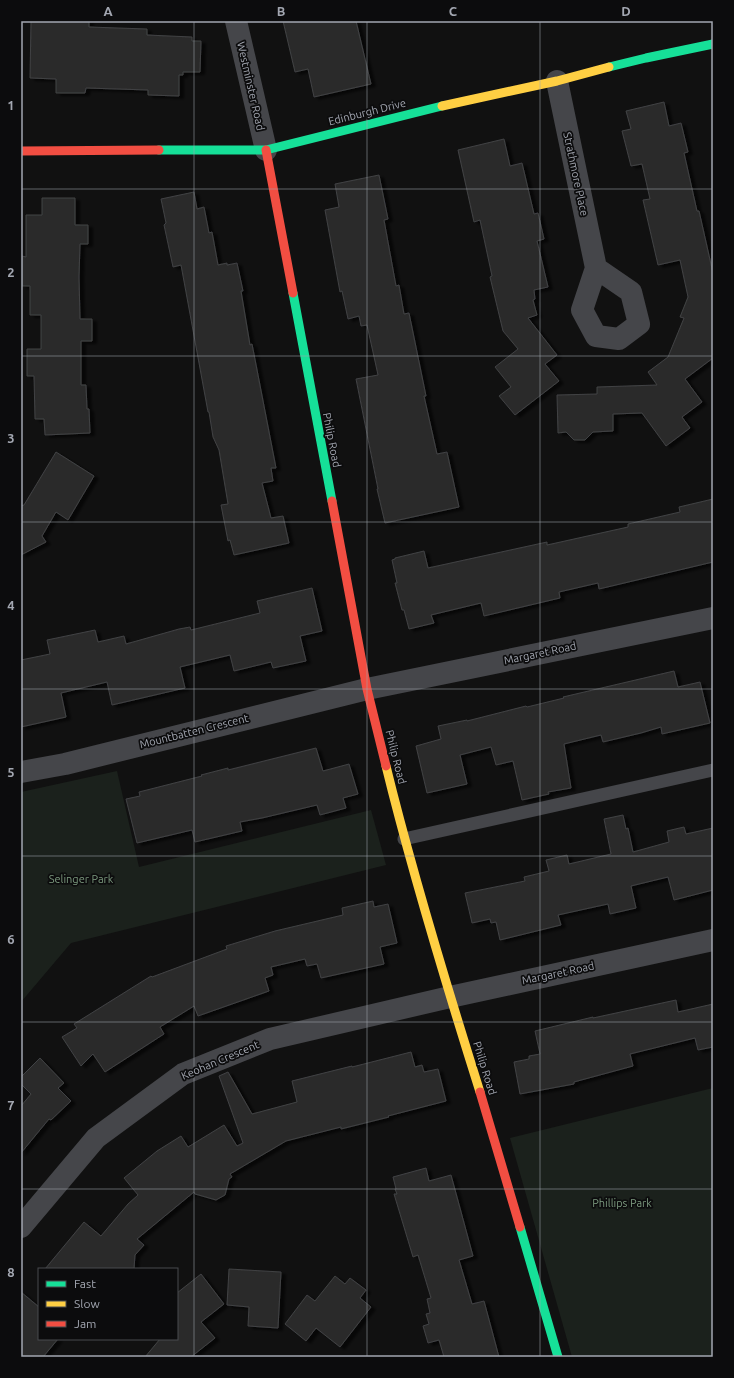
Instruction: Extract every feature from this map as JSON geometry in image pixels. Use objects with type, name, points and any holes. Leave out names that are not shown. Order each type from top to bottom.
[{"type":"street","name":"Westminster Road","points":[[236,21],[266,150]]},
{"type":"street","name":"Edinburgh Drive","points":[[21,151],[266,150],[438,107],[557,81],[646,58],[713,44]]},
{"type":"street","name":"Strathmore Place","points":[[557,81],[596,268]]},
{"type":"street","name":"Philip Road","points":[[266,150],[367,689],[404,839],[558,1357]]},
{"type":"street","name":"Margaret Road","points":[[367,689],[713,618]]},
{"type":"street","name":"Mountbatten Crescent","points":[[21,772],[64,764],[367,689]]},
{"type":"street","name":"Margaret Road","points":[[450,997],[713,940]]},
{"type":"street","name":"Keohan Crescent","points":[[21,1227],[96,1138],[183,1074],[270,1039],[450,997]]},
{"type":"lane","points":[[404,839],[713,770]]},
{"type":"green space","name":"Selinger Park","points":[[117,771],[139,867],[371,810],[386,865],[71,943],[21,1002],[21,792]]},
{"type":"green space","name":"Phillips Park","points":[[713,1088],[713,1357],[572,1357],[510,1138]]},
{"type":"building","points":[[31,21],[89,21],[89,27],[147,29],[147,35],[192,37],[192,41],[201,41],[200,72],[183,72],[183,75],[179,75],[179,96],[148,95],[148,90],[86,88],[85,93],[56,93],[56,79],[30,78]]},
{"type":"building","points":[[283,21],[356,21],[371,84],[314,97],[308,69],[295,72]]},
{"type":"building","points":[[664,102],[669,126],[681,123],[688,152],[684,153],[713,273],[713,358],[685,379],[702,402],[682,417],[690,428],[666,446],[642,413],[613,414],[613,431],[593,432],[585,440],[574,440],[566,432],[558,433],[557,395],[597,394],[597,387],[657,385],[648,372],[668,357],[684,318],[680,317],[688,297],[680,260],[658,265],[643,200],[650,199],[642,164],[631,166],[622,131],[631,129],[626,111]]},
{"type":"building","points":[[504,139],[510,166],[522,163],[534,214],[538,213],[544,239],[537,241],[548,287],[534,290],[535,299],[533,300],[537,315],[528,318],[557,355],[545,364],[559,381],[515,415],[499,396],[511,387],[495,367],[518,349],[503,331],[490,277],[492,276],[480,220],[474,222],[458,150]]},
{"type":"building","points":[[379,175],[388,219],[384,220],[396,286],[399,285],[404,314],[409,313],[426,396],[424,396],[437,454],[447,452],[459,507],[385,523],[356,379],[378,375],[367,325],[361,326],[359,316],[348,319],[342,291],[340,292],[325,210],[339,207],[335,184]]},
{"type":"building","points":[[194,192],[197,209],[204,207],[209,233],[212,232],[218,265],[237,263],[243,291],[241,291],[250,345],[252,344],[276,468],[271,468],[273,481],[262,483],[271,518],[283,516],[289,543],[234,555],[230,540],[228,541],[221,505],[228,504],[219,450],[213,437],[181,265],[173,267],[164,225],[166,223],[161,199]]},
{"type":"building","points":[[42,198],[75,198],[75,225],[88,225],[88,244],[80,244],[79,277],[80,319],[92,319],[92,341],[81,341],[81,385],[86,385],[90,433],[45,435],[44,419],[35,419],[34,376],[27,376],[27,349],[41,349],[41,315],[30,315],[30,286],[22,286],[22,256],[26,257],[26,215],[42,215]]},
{"type":"building","points":[[56,452],[94,476],[68,520],[56,512],[42,536],[46,542],[21,555],[21,506],[24,505]]},
{"type":"building","points":[[713,499],[713,562],[599,589],[598,583],[559,592],[560,598],[484,616],[481,603],[431,615],[434,623],[409,629],[395,583],[397,583],[392,560],[395,558],[424,551],[428,568],[547,542],[547,545],[628,527],[628,524],[680,512],[679,507]]},
{"type":"building","points":[[312,588],[322,631],[300,636],[306,661],[273,668],[271,662],[234,671],[230,655],[180,667],[185,688],[112,705],[107,682],[61,693],[66,717],[21,727],[21,660],[50,654],[47,640],[95,630],[98,642],[124,636],[126,644],[179,629],[190,627],[191,630],[260,613],[257,601]]},
{"type":"building","points":[[674,671],[678,687],[700,682],[710,723],[662,734],[661,727],[603,742],[601,735],[564,744],[571,788],[548,792],[549,794],[522,800],[513,761],[496,765],[491,747],[460,755],[467,784],[427,793],[416,746],[441,739],[438,726],[467,721]]},
{"type":"building","points":[[316,748],[323,771],[349,764],[358,794],[343,798],[346,808],[320,815],[317,805],[240,822],[242,831],[195,842],[192,830],[137,843],[126,799],[140,796],[139,792],[228,768],[228,770]]},
{"type":"building","points":[[623,815],[626,829],[628,828],[633,852],[669,842],[667,831],[684,827],[686,834],[713,828],[713,890],[674,900],[668,877],[631,886],[636,908],[610,914],[608,904],[558,915],[561,925],[500,940],[496,922],[491,923],[490,919],[472,923],[465,893],[525,881],[524,877],[549,871],[546,860],[567,855],[569,864],[611,854],[604,819]]},
{"type":"building","points":[[373,901],[374,907],[388,904],[397,943],[380,947],[384,964],[321,978],[317,964],[307,966],[305,959],[271,967],[273,975],[265,978],[269,991],[198,1016],[194,1006],[160,1027],[164,1034],[105,1072],[93,1054],[81,1066],[62,1037],[77,1028],[74,1024],[151,976],[152,977],[227,949],[226,946],[275,931],[343,915],[342,908]]},
{"type":"building","points":[[676,1000],[678,1012],[713,1004],[713,1047],[698,1050],[695,1038],[630,1054],[633,1066],[574,1082],[574,1084],[520,1094],[514,1062],[529,1059],[529,1056],[540,1054],[535,1031],[593,1017]]},
{"type":"building","points":[[411,1052],[415,1067],[422,1065],[424,1072],[438,1069],[446,1101],[341,1129],[341,1127],[286,1141],[230,1174],[232,1177],[229,1179],[225,1195],[216,1200],[195,1194],[194,1192],[137,1239],[144,1245],[135,1255],[134,1268],[46,1268],[84,1222],[101,1236],[128,1204],[138,1195],[124,1178],[157,1151],[181,1136],[188,1147],[224,1125],[237,1146],[243,1143],[219,1076],[228,1072],[252,1114],[297,1102],[292,1081]]},
{"type":"building","points":[[40,1058],[64,1083],[58,1088],[71,1101],[51,1120],[49,1119],[21,1153],[21,1106],[31,1094],[21,1084],[21,1077]]},
{"type":"building","points":[[426,1168],[429,1181],[451,1175],[473,1256],[459,1260],[472,1304],[484,1301],[499,1357],[444,1357],[439,1340],[428,1343],[423,1326],[429,1324],[426,1314],[430,1313],[427,1299],[431,1298],[418,1255],[413,1257],[394,1194],[397,1194],[393,1177]]},
{"type":"building","points":[[229,1269],[281,1272],[278,1328],[248,1326],[249,1307],[227,1305]]},
{"type":"building","points":[[201,1274],[224,1304],[201,1322],[215,1338],[191,1357],[145,1357],[159,1340],[178,1340],[178,1292]]},
{"type":"building","points":[[335,1276],[345,1284],[350,1278],[366,1290],[360,1298],[371,1307],[340,1347],[316,1328],[306,1341],[285,1324],[307,1295],[315,1301]]},
{"type":"building","points":[[21,1292],[38,1306],[38,1340],[57,1340],[43,1357],[21,1357]]},
{"type":"traffic: fast","points":[[609,67],[713,44]]},
{"type":"traffic: fast","points":[[159,150],[266,150],[442,106]]},
{"type":"traffic: fast","points":[[293,293],[332,501]]},
{"type":"traffic: fast","points":[[520,1227],[558,1357]]},
{"type":"traffic: slow","points":[[442,106],[557,81],[609,67]]},
{"type":"traffic: slow","points":[[386,766],[430,930],[480,1092]]},
{"type":"traffic: jam","points":[[21,151],[159,150]]},
{"type":"traffic: jam","points":[[266,150],[293,293]]},
{"type":"traffic: jam","points":[[332,501],[367,689],[386,766]]},
{"type":"traffic: jam","points":[[480,1092],[520,1227]]}]
